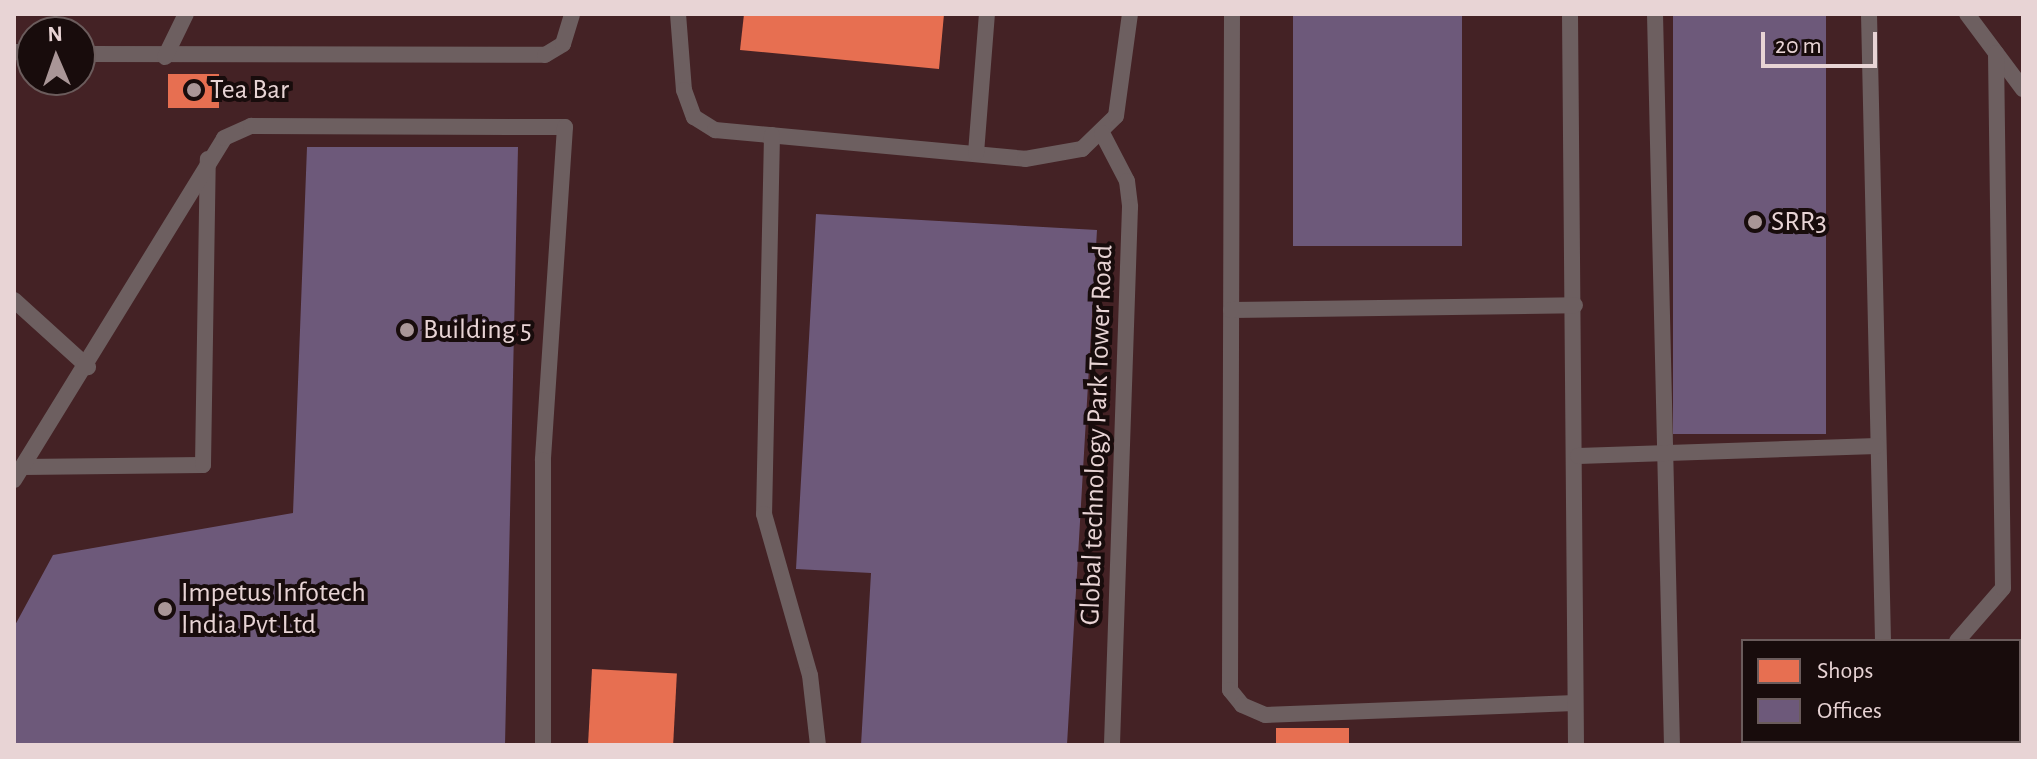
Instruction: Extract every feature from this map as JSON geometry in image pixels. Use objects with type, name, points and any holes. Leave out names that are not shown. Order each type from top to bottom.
[{"type":"lane","points":[[165,57],[186,14]]},
{"type":"lane","points":[[96,55],[545,55],[563,44],[572,14]]},
{"type":"lane","points":[[678,14],[694,117],[715,130],[1057,158],[1102,133],[1124,95],[1130,14]]},
{"type":"lane","points":[[976,153],[987,14]]},
{"type":"lane","points":[[1232,14],[1230,690],[1242,705],[1265,715],[1575,703]]},
{"type":"lane","points":[[1570,14],[1578,456],[1576,745]]},
{"type":"lane","points":[[1655,14],[1672,745]]},
{"type":"lane","points":[[1869,14],[1883,639]]},
{"type":"lane","points":[[1967,14],[2023,89]]},
{"type":"lane","points":[[1959,639],[2003,588],[1996,53]]},
{"type":"lane","points":[[18,473],[88,367],[208,157],[224,138],[251,126],[565,127],[543,460],[543,745]]},
{"type":"lane","name":"Global technology Park Tower Road","points":[[1102,133],[1127,181],[1130,207],[1112,745]]},
{"type":"lane","points":[[772,135],[764,514],[810,675],[818,745]]},
{"type":"lane","points":[[18,473],[203,465],[208,157]]},
{"type":"lane","points":[[14,300],[88,367]]},
{"type":"lane","points":[[1231,310],[1575,305]]},
{"type":"lane","points":[[1578,456],[1667,456],[1877,446]]},
{"type":"shaded area","points":[[14,14],[2023,14],[2023,745],[14,745]]},
{"type":"building: Shops","points":[[744,14],[944,14],[939,69],[740,50]]},
{"type":"building: Shops","name":"Tea Bar","points":[[168,74],[219,74],[219,108],[168,108]]},
{"type":"building: Shops","points":[[592,669],[677,673],[673,745],[588,745]]},
{"type":"building: Shops","points":[[1276,728],[1349,728],[1349,745],[1276,745]]},
{"type":"building: Offices","points":[[1293,14],[1462,14],[1462,246],[1293,246]]},
{"type":"building: Offices","name":"SRR3","points":[[1673,14],[1826,14],[1826,434],[1673,434]]},
{"type":"building: Offices","name":"Building 5","points":[[307,147],[518,147],[505,745],[14,745],[14,627],[53,555],[293,513]]},
{"type":"building: Offices","points":[[816,214],[1097,230],[1067,745],[861,745],[871,573],[796,569]]},
{"type":"place","name":"Tea Bar","points":[[194,90]]},
{"type":"place","name":"SRR3","points":[[1755,222]]},
{"type":"place","name":"Building 5","points":[[407,330]]},
{"type":"place","name":"Impetus Infotech India Pvt Ltd","points":[[165,609]]}]
